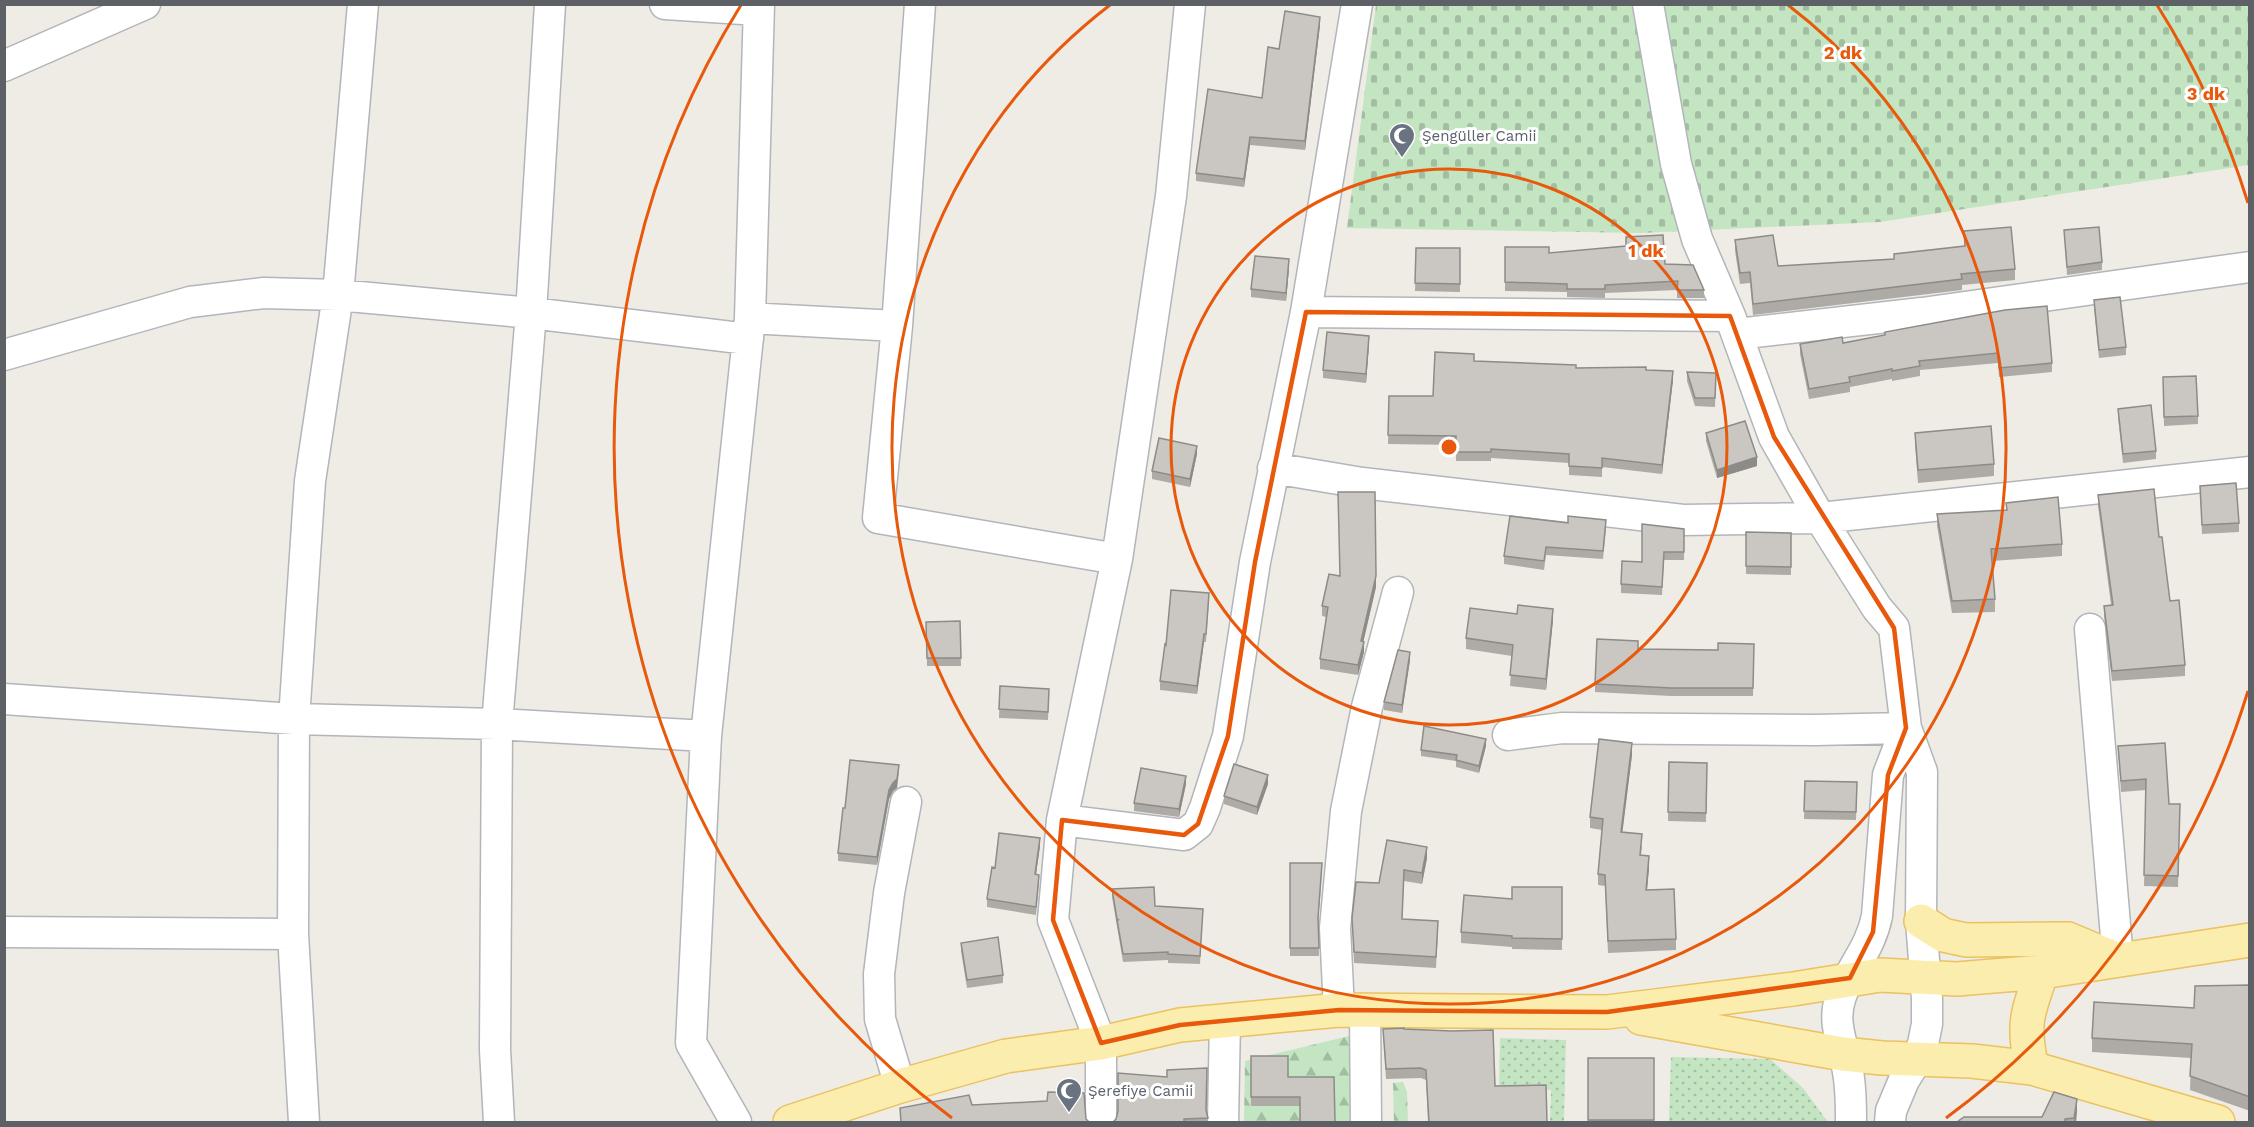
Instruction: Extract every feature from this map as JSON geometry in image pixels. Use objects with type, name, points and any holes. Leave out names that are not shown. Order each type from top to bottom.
[{"type":"main road","points":[[1921,921],[1943,935],[1966,940],[2068,939],[2118,960]]},
{"type":"main road","points":[[790,1122],[900,1086],[1006,1056],[1101,1043],[1180,1025],[1352,1010],[1607,1012],[1793,989],[1850,978],[1899,974],[1957,980],[2042,972],[2250,940]]},
{"type":"main road","points":[[2032,1068],[2026,1025],[2029,1007],[2042,972]]},
{"type":"main road","points":[[1607,1012],[1843,1054],[1972,1061],[2032,1068],[2218,1122]]},
{"type":"street","points":[[4,66],[145,4]]},
{"type":"street","points":[[304,1122],[293,934],[294,719],[310,481],[338,295],[363,4]]},
{"type":"street","points":[[499,1122],[495,1050],[497,724],[531,313],[550,4]]},
{"type":"street","points":[[665,4],[759,7],[749,328],[706,736],[691,1043],[736,1122]]},
{"type":"street","points":[[920,4],[897,326],[878,518],[1116,559]]},
{"type":"street","points":[[1101,1122],[1101,1043],[1053,920],[1062,820],[1116,559],[1171,196],[1190,4]]},
{"type":"street","points":[[1062,820],[1184,835],[1198,824],[1205,808],[1228,736],[1255,562],[1306,312],[1357,4]]},
{"type":"street","points":[[1648,4],[1676,164],[1697,239],[1734,325],[1774,437],[1820,518],[1877,608],[1894,628],[1906,728],[1922,772],[1921,921],[1927,1024],[1923,1044],[1904,1080],[1890,1122]]},
{"type":"street","points":[[1306,312],[1734,325],[1922,313],[2250,267]]},
{"type":"street","points":[[4,355],[190,302],[264,293],[338,295],[531,313],[749,328],[897,326]]},
{"type":"street","points":[[1273,468],[1374,484],[1683,520],[1820,518],[2250,472]]},
{"type":"street","points":[[1366,1122],[1352,1010],[1335,928],[1346,810],[1367,706],[1398,592]]},
{"type":"street","points":[[2090,629],[2118,960]]},
{"type":"street","points":[[4,699],[294,719],[497,724],[706,736]]},
{"type":"street","points":[[1508,735],[1562,728],[1815,730],[1906,728]]},
{"type":"street","points":[[1851,1122],[1848,1072],[1837,1030],[1837,1014],[1840,996],[1874,932],[1888,775],[1906,728]]},
{"type":"street","points":[[900,1086],[880,1019],[879,974],[889,893],[906,802]]},
{"type":"street","points":[[4,932],[293,934]]},
{"type":"street","points":[[1223,1122],[1225,1020]]},
{"type":"highlighted area","points":[[1306,312],[1730,316],[1774,437],[1894,628],[1906,728],[1888,775],[1873,932],[1850,978],[1607,1012],[1339,1010],[1180,1025],[1101,1043],[1053,920],[1062,820],[1184,835],[1198,824],[1228,736],[1255,562]]},
{"type":"green space","points":[[1376,5],[2249,5],[2249,165],[1880,222],[1640,233],[1347,228]]},
{"type":"green space","points":[[1349,1036],[1352,1122],[1244,1122],[1245,1061]]},
{"type":"green space","points":[[1500,1038],[1566,1040],[1564,1122],[1550,1122],[1551,1090],[1499,1089]]},
{"type":"green space","points":[[1671,1057],[1770,1059],[1803,1088],[1828,1122],[1669,1122]]},
{"type":"green space","points":[[1403,1082],[1407,1092],[1408,1122],[1394,1122],[1393,1083]]},
{"type":"building","points":[[1285,11],[1320,17],[1305,141],[1250,137],[1244,179],[1196,173],[1208,89],[1262,98],[1268,47],[1279,49]]},
{"type":"building","points":[[2011,227],[2015,269],[1961,274],[1962,279],[1753,304],[1750,272],[1740,273],[1735,240],[1773,235],[1778,266],[1894,259],[1894,254],[1965,246],[1964,231]]},
{"type":"building","points":[[2099,227],[2102,262],[2067,267],[2064,230]]},
{"type":"building","points":[[1663,235],[1665,264],[1693,265],[1704,290],[1677,290],[1678,281],[1605,285],[1605,289],[1567,289],[1567,284],[1505,282],[1505,247],[1549,247],[1549,253],[1626,246],[1626,237]]},
{"type":"building","points":[[1416,248],[1460,248],[1460,284],[1415,283]]},
{"type":"building","points":[[1255,256],[1289,259],[1286,293],[1251,289]]},
{"type":"building","points":[[2120,297],[2126,347],[2099,350],[2094,300]]},
{"type":"building","points":[[2047,306],[2052,363],[1999,368],[1998,353],[1919,361],[1920,366],[1849,377],[1850,382],[1809,389],[1800,344],[1842,337],[1843,343],[1885,335],[1885,332],[2005,310]]},
{"type":"building","points":[[1327,332],[1369,336],[1366,374],[1323,370]]},
{"type":"building","points":[[1435,352],[1474,354],[1474,361],[1576,365],[1576,368],[1646,367],[1646,370],[1673,371],[1662,465],[1602,458],[1602,468],[1569,466],[1569,454],[1491,449],[1491,452],[1456,452],[1456,436],[1388,435],[1389,396],[1433,396]]},
{"type":"building","points":[[1687,372],[1716,373],[1715,398],[1695,398]]},
{"type":"building","points":[[2196,376],[2198,416],[2164,417],[2163,377]]},
{"type":"building","points":[[2151,405],[2156,451],[2123,454],[2118,409]]},
{"type":"building","points":[[1745,421],[1757,457],[1717,470],[1706,433]]},
{"type":"building","points":[[1991,426],[1994,464],[1918,470],[1915,433]]},
{"type":"building","points":[[1159,438],[1197,446],[1190,479],[1152,471]]},
{"type":"building","points":[[2236,483],[2239,523],[2202,525],[2200,486]]},
{"type":"building","points":[[2154,489],[2159,537],[2162,537],[2170,601],[2179,600],[2185,665],[2112,671],[2104,606],[2113,605],[2098,495]]},
{"type":"building","points":[[1338,492],[1375,492],[1376,576],[1361,641],[1364,642],[1358,665],[1320,659],[1328,607],[1322,606],[1329,574],[1340,576]]},
{"type":"building","points":[[2058,497],[2062,544],[1991,549],[1995,599],[1952,601],[1937,514],[2007,510],[2006,503]]},
{"type":"building","points":[[1510,516],[1568,523],[1568,516],[1606,520],[1603,551],[1546,547],[1544,561],[1504,556]]},
{"type":"building","points":[[1642,524],[1684,529],[1684,552],[1664,552],[1662,587],[1621,584],[1622,561],[1642,562]]},
{"type":"building","points":[[1746,532],[1791,533],[1791,567],[1746,566]]},
{"type":"building","points":[[1171,590],[1209,593],[1206,634],[1204,634],[1197,686],[1160,681]]},
{"type":"building","points":[[1518,605],[1553,609],[1546,679],[1510,675],[1513,645],[1466,638],[1470,608],[1517,614]]},
{"type":"building","points":[[960,621],[961,658],[927,658],[926,622]]},
{"type":"building","points":[[1597,639],[1638,641],[1638,649],[1718,650],[1718,643],[1754,644],[1753,688],[1671,688],[1595,684]]},
{"type":"building","points":[[1398,650],[1410,652],[1402,705],[1384,702]]},
{"type":"building","points":[[1000,686],[1049,689],[1048,712],[999,709]]},
{"type":"building","points":[[1424,726],[1486,739],[1479,766],[1456,760],[1457,755],[1421,750]]},
{"type":"building","points":[[1599,739],[1632,743],[1621,832],[1642,834],[1640,855],[1649,856],[1646,890],[1674,889],[1676,939],[1608,941],[1605,875],[1598,874],[1603,819],[1590,817]]},
{"type":"building","points":[[2165,743],[2169,804],[2180,804],[2178,876],[2144,875],[2146,779],[2121,781],[2118,746]]},
{"type":"building","points":[[850,760],[899,765],[897,779],[889,790],[877,857],[838,853]]},
{"type":"building","points":[[1669,762],[1707,763],[1706,813],[1668,812]]},
{"type":"building","points":[[1234,764],[1268,775],[1257,807],[1224,796]]},
{"type":"building","points":[[1141,768],[1186,776],[1179,809],[1134,803]]},
{"type":"building","points":[[1805,781],[1857,782],[1856,812],[1804,811]]},
{"type":"building","points":[[999,833],[1040,838],[1035,874],[1039,875],[1036,907],[987,899],[992,867],[995,868]]},
{"type":"building","points":[[1387,840],[1427,847],[1422,873],[1404,870],[1402,919],[1438,921],[1436,957],[1354,952],[1352,918],[1356,882],[1379,883]]},
{"type":"building","points":[[1290,863],[1322,863],[1318,918],[1319,948],[1290,948]]},
{"type":"building","points":[[1154,887],[1155,906],[1203,909],[1200,956],[1168,954],[1168,952],[1123,954],[1112,889]]},
{"type":"building","points":[[1512,887],[1562,887],[1562,939],[1512,938],[1512,936],[1461,932],[1464,895],[1512,899]]},
{"type":"building","points":[[998,937],[1003,975],[967,980],[961,943]]},
{"type":"building","points":[[2250,985],[2250,1097],[2190,1076],[2192,1044],[2092,1038],[2094,1002],[2194,1008],[2195,986]]},
{"type":"building","points":[[1383,1029],[1452,1031],[1493,1030],[1495,1086],[1546,1085],[1547,1122],[1429,1122],[1426,1070],[1421,1068],[1386,1069]]},
{"type":"building","points":[[1251,1056],[1288,1056],[1288,1077],[1334,1077],[1335,1122],[1300,1122],[1300,1097],[1251,1097]]},
{"type":"building","points":[[1588,1058],[1654,1058],[1654,1120],[1588,1120]]},
{"type":"building","points":[[1207,1068],[1206,1110],[1208,1118],[1184,1119],[1184,1122],[1113,1122],[1118,1111],[1118,1073],[1167,1077],[1167,1070]]},
{"type":"building","points":[[1048,1092],[1084,1093],[1086,1119],[1089,1122],[901,1122],[900,1108],[969,1095],[972,1105],[1047,1101]]},
{"type":"building","points":[[2054,1092],[2077,1099],[2074,1118],[2065,1119],[2065,1122],[1957,1122],[1964,1117],[2042,1117]]},
{"type":"place","name":"Şengüller Camii","points":[[1402,159]]},
{"type":"place","name":"Şerefiye Camii","points":[[1069,1114]]}]
